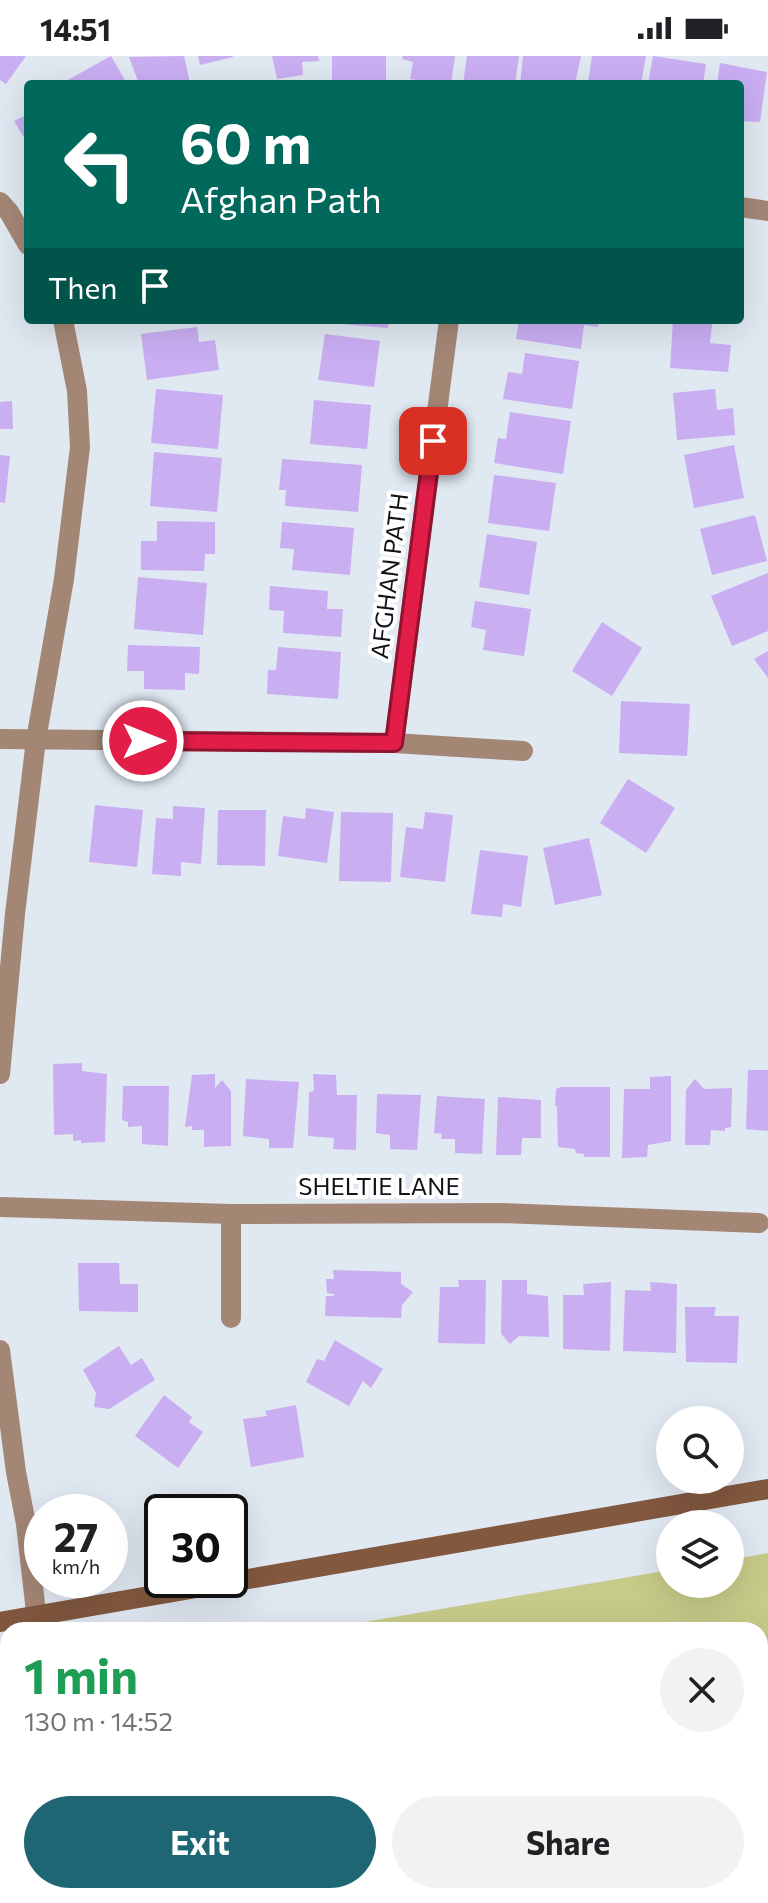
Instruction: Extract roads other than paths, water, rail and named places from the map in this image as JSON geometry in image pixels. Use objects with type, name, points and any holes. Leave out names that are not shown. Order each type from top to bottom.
[{"type":"main road","points":[[42,1622],[768,1489]]},
{"type":"street","points":[[0,202],[24,238]]},
{"type":"street","points":[[744,208],[768,211]]},
{"type":"street","points":[[0,1074],[36,740],[64,579],[80,447],[77,391],[64,324]]},
{"type":"street","name":"AFGHAN PATH","points":[[394,743],[448,324]]},
{"type":"street","points":[[0,739],[394,743],[523,751]]},
{"type":"street","name":"SHELTIE LANE","points":[[0,1207],[231,1214],[501,1213],[759,1223]]},
{"type":"street","points":[[231,1214],[231,1318]]},
{"type":"street","points":[[0,1350],[37,1622]]}]
